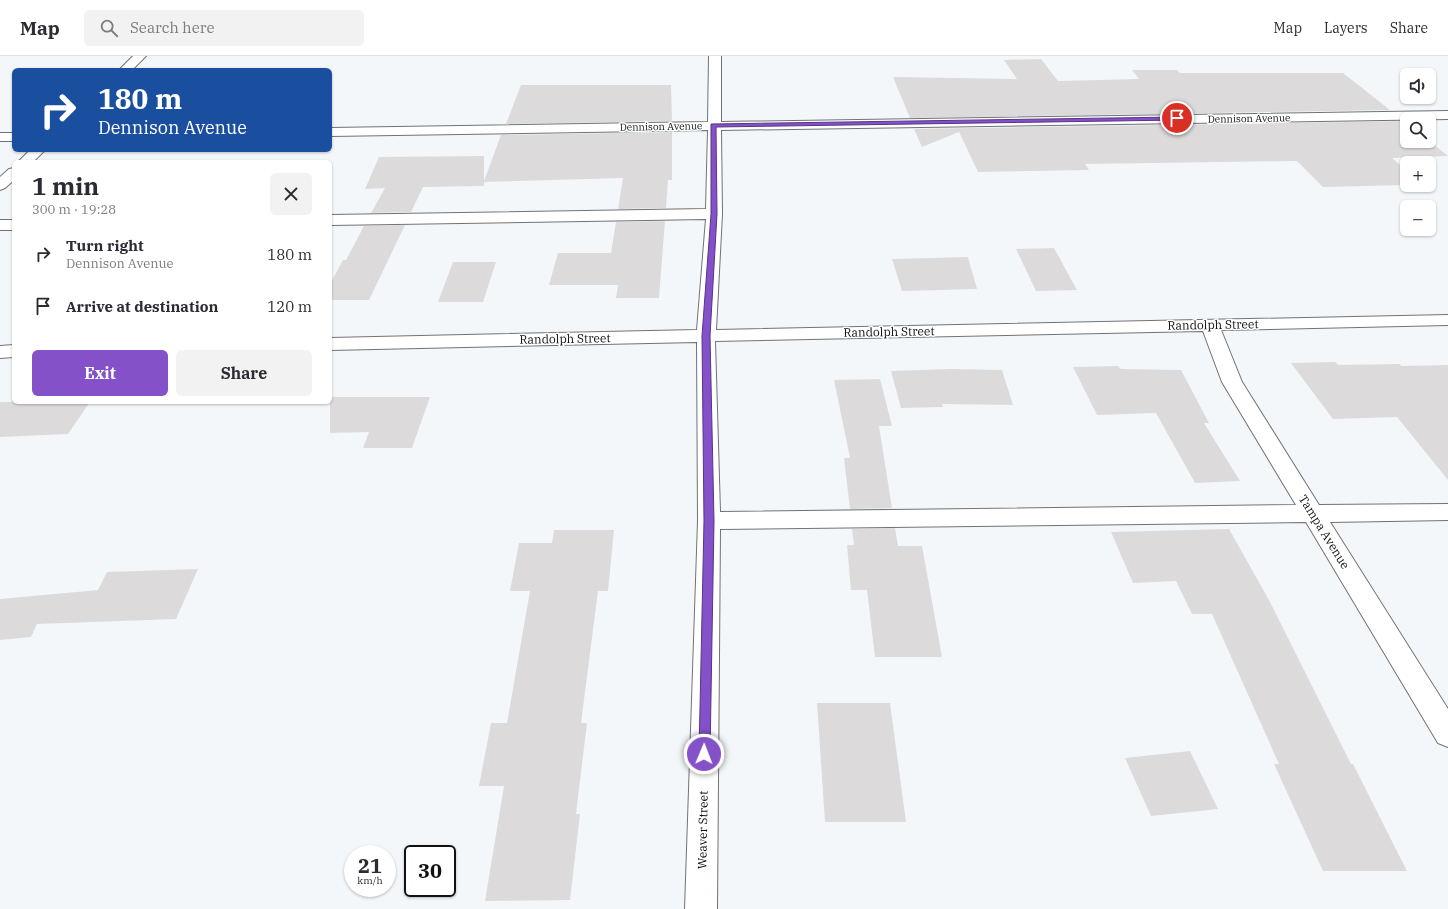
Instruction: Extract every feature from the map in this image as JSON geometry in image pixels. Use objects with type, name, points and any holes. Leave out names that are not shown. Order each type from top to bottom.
[{"type":"street","points":[[127,68],[140,56]]},
{"type":"street","name":"Weaver Street","points":[[701,909],[709,521],[706,336],[714,214],[715,56]]},
{"type":"street","name":"Dennison Avenue","points":[[332,132],[1448,115]]},
{"type":"street","points":[[0,137],[12,137]]},
{"type":"street","points":[[27,160],[36,152]]},
{"type":"street","points":[[0,185],[12,174]]},
{"type":"street","points":[[332,220],[714,214]]},
{"type":"street","points":[[0,225],[12,224]]},
{"type":"street","name":"Randolph Street","points":[[332,344],[1448,320]]},
{"type":"street","name":"Tampa Avenue","points":[[1210,325],[1232,382],[1448,734]]},
{"type":"street","points":[[0,352],[12,351]]},
{"type":"street","points":[[709,521],[1448,512]]},
{"type":"building","points":[[1041,59],[1058,81],[1139,79],[1132,70],[1177,70],[1180,73],[1343,73],[1390,110],[910,118],[893,77],[1017,79],[1004,60]]},
{"type":"building","points":[[521,85],[671,85],[672,121],[506,124]]},
{"type":"building","points":[[1400,121],[1400,148],[1436,148],[1436,147],[1448,156],[1400,156],[1400,158],[1392,158],[1400,165],[1400,185],[1323,187],[1297,161],[1085,164],[1089,170],[978,172],[959,132],[922,147],[914,129]]},
{"type":"building","points":[[672,132],[672,180],[668,180],[666,208],[618,209],[623,178],[484,182],[484,186],[423,187],[411,212],[371,213],[385,188],[365,189],[379,157],[484,156],[484,181],[501,135]]},
{"type":"building","points":[[665,221],[659,298],[616,298],[618,285],[549,285],[558,253],[611,253],[616,222]]},
{"type":"building","points":[[405,225],[369,300],[332,300],[332,280],[343,260],[346,260],[364,226]]},
{"type":"building","points":[[1054,248],[1077,290],[1036,291],[1016,249]]},
{"type":"building","points":[[968,257],[977,289],[902,291],[892,259]]},
{"type":"building","points":[[453,262],[496,262],[483,302],[438,302]]},
{"type":"building","points":[[1335,362],[1338,365],[1448,365],[1448,480],[1397,417],[1333,419],[1291,363]]},
{"type":"building","points":[[1118,366],[1121,369],[1181,370],[1209,423],[1204,423],[1240,481],[1195,483],[1156,413],[1097,415],[1073,367]]},
{"type":"building","points":[[951,369],[1002,370],[1013,405],[942,404],[943,407],[901,408],[891,371]]},
{"type":"building","points":[[880,379],[892,426],[879,426],[892,508],[850,509],[844,458],[850,458],[834,380]]},
{"type":"building","points":[[332,397],[430,397],[412,448],[363,448],[369,432],[330,433],[330,404],[332,404]]},
{"type":"building","points":[[0,402],[12,402],[12,404],[89,404],[68,434],[0,437]]},
{"type":"building","points":[[895,528],[898,546],[922,546],[942,657],[875,657],[867,590],[851,590],[847,545],[854,545],[852,529]]},
{"type":"building","points":[[1229,529],[1269,600],[1351,764],[1353,764],[1407,871],[1323,871],[1274,764],[1279,764],[1212,614],[1192,614],[1176,581],[1133,583],[1111,532]]},
{"type":"building","points":[[554,530],[614,530],[608,591],[598,591],[581,723],[587,723],[576,814],[580,814],[570,900],[485,901],[504,786],[479,786],[491,723],[507,723],[530,591],[510,591],[519,543],[552,543]]},
{"type":"building","points":[[198,569],[176,619],[37,624],[31,637],[0,640],[0,599],[98,590],[107,572]]},
{"type":"building","points":[[817,703],[890,703],[906,822],[825,822]]},
{"type":"building","points":[[1190,751],[1218,809],[1151,816],[1125,758]]},
{"type":"route","points":[[704,754],[709,521],[706,336],[714,214],[714,125],[1177,118]]}]
